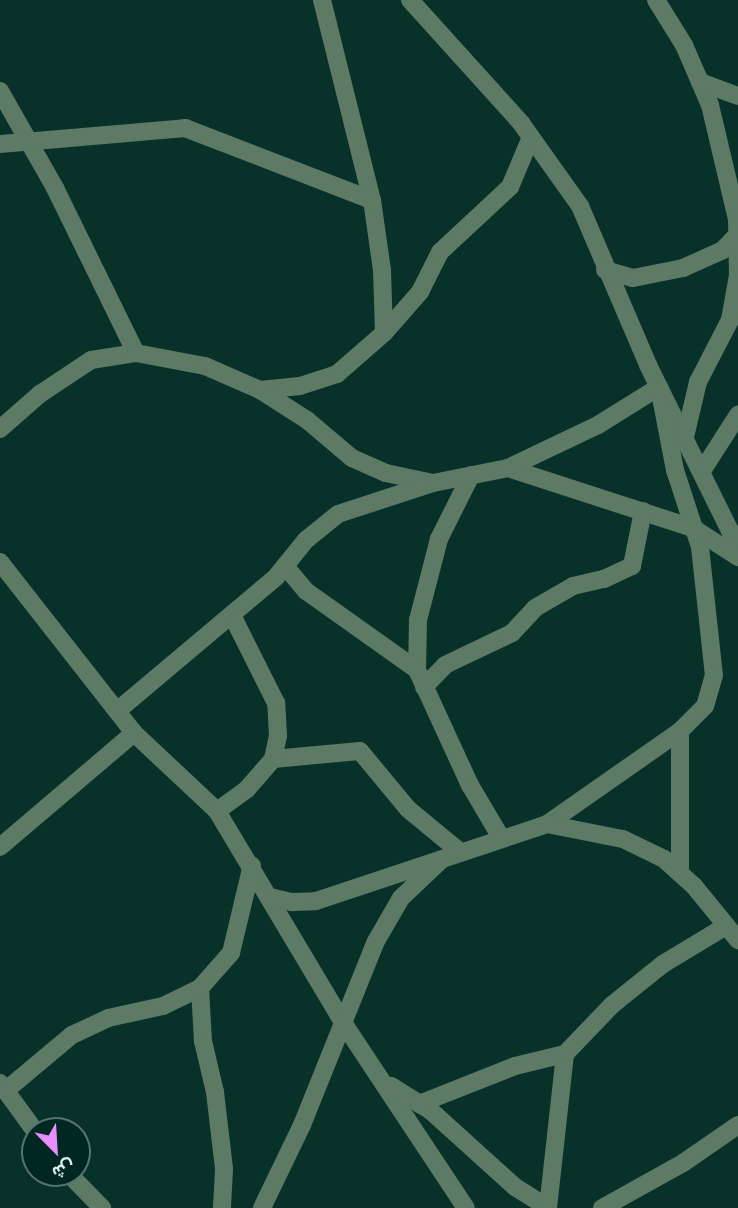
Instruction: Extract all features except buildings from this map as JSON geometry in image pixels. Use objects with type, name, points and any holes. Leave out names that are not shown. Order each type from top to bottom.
[{"type":"street","points":[[322,0],[372,200],[383,270],[384,333]]},
{"type":"street","points":[[656,0],[700,82],[727,162],[738,234],[738,275],[730,320],[698,382],[685,437]]},
{"type":"street","points":[[420,4],[531,137],[580,206],[605,270],[659,387],[738,547]]},
{"type":"street","points":[[700,82],[737,91]]},
{"type":"street","points":[[0,91],[27,143],[55,188],[136,352]]},
{"type":"street","points":[[0,144],[185,128],[372,200]]},
{"type":"street","points":[[260,390],[300,386],[337,374],[384,333],[420,292],[440,252],[510,187],[531,137]]},
{"type":"street","points":[[605,270],[633,278],[683,268],[723,250],[738,234]]},
{"type":"street","points":[[0,429],[40,394],[91,360],[136,352],[205,366],[260,390],[307,420],[352,458],[386,473],[433,483]]},
{"type":"street","points":[[117,711],[232,615],[285,566],[306,540],[338,514],[433,483],[508,468],[598,425],[659,387]]},
{"type":"street","points":[[270,897],[292,902],[316,901],[500,836],[547,824],[680,731],[705,706],[714,675],[700,547],[675,470],[659,387]]},
{"type":"street","points":[[702,471],[738,415]]},
{"type":"street","points":[[720,443],[738,438]]},
{"type":"street","points":[[508,468],[693,528],[738,557]]},
{"type":"street","points":[[471,475],[439,539],[418,620],[417,670],[470,785],[500,836]]},
{"type":"street","points":[[424,687],[445,665],[512,633],[535,608],[573,586],[604,579],[632,566],[643,511]]},
{"type":"street","points":[[0,562],[134,733],[217,811],[252,865],[342,1021],[467,1208]]},
{"type":"street","points":[[285,566],[306,591],[417,670]]},
{"type":"street","points":[[217,811],[247,789],[273,760],[278,736],[276,703],[232,615]]},
{"type":"street","points":[[680,731],[680,873]]},
{"type":"street","points":[[0,847],[134,733]]},
{"type":"street","points":[[273,760],[360,751],[408,809],[451,854]]},
{"type":"street","points":[[547,824],[623,838],[664,859],[680,873],[738,940]]},
{"type":"street","points":[[262,1208],[302,1125],[375,943],[401,898],[451,854]]},
{"type":"street","points":[[25,1117],[3,1087],[72,1035],[108,1018],[163,1006],[200,988],[231,953],[252,865]]},
{"type":"street","points":[[419,1104],[515,1066],[565,1054],[612,1004],[663,964],[726,926]]},
{"type":"street","points":[[200,988],[203,1041],[215,1092],[224,1169],[222,1208]]},
{"type":"street","points":[[382,1080],[419,1104],[515,1186],[548,1208],[565,1054]]},
{"type":"street","points":[[602,1208],[683,1163],[738,1125]]},
{"type":"street","points":[[82,1187],[102,1208]]}]
